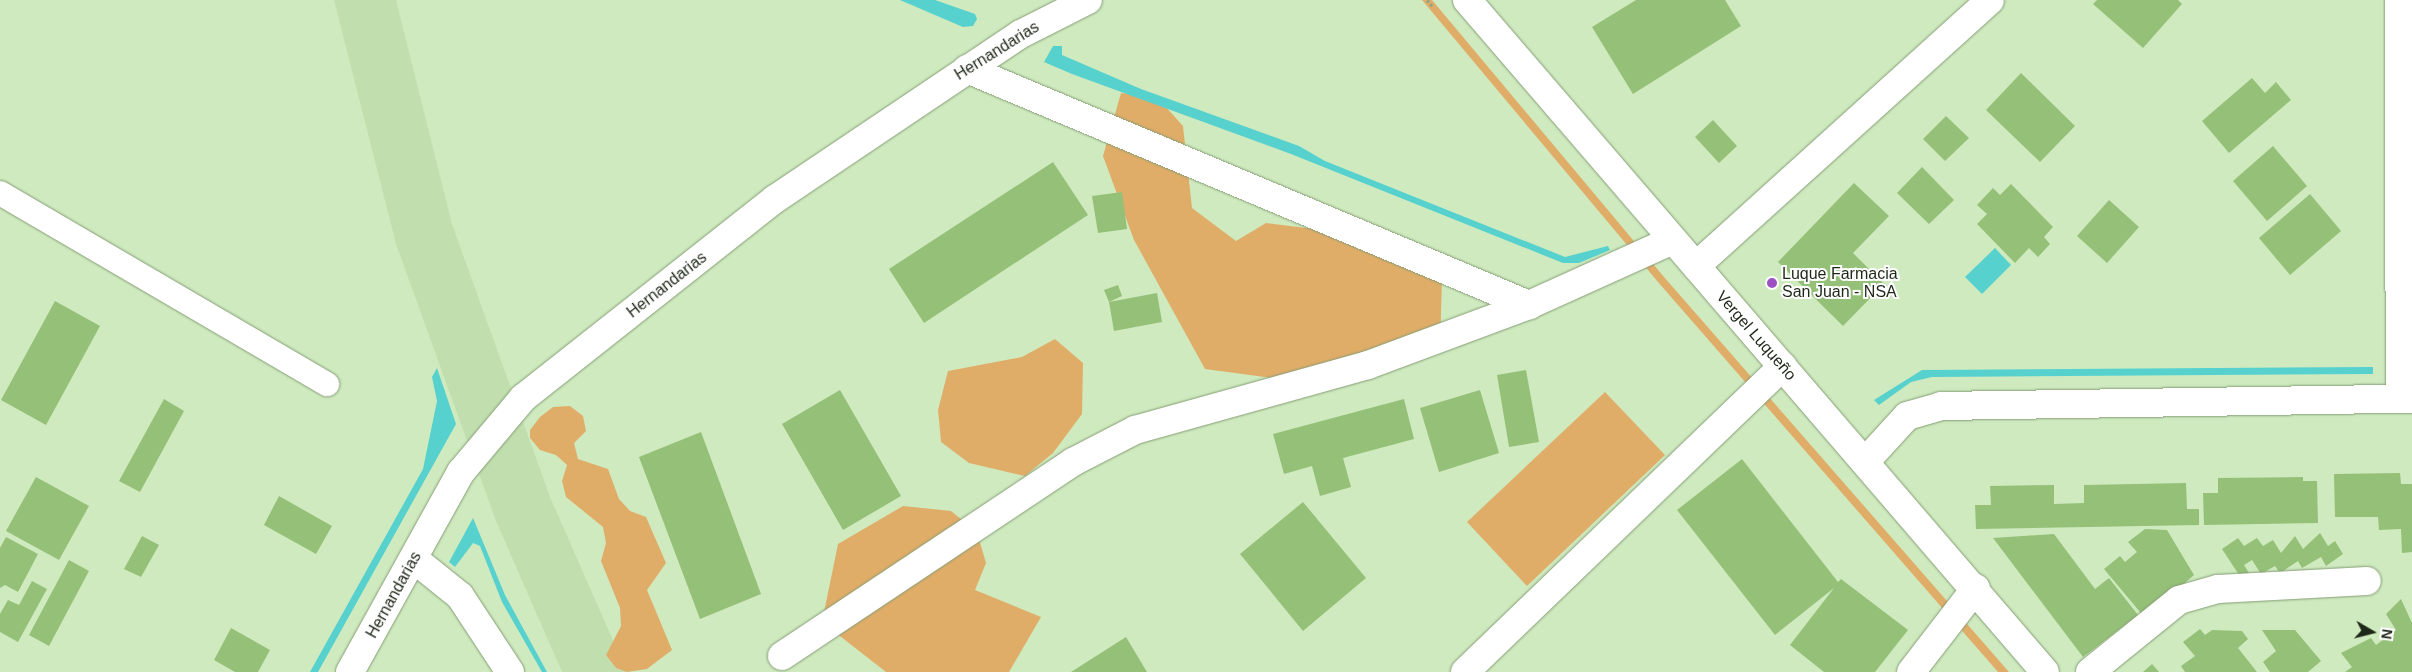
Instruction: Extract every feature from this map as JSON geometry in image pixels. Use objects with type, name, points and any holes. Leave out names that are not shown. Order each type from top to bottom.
[{"type":"street","name":"Hernandarias","points":[[350,672],[461,472],[523,398],[776,199],[1021,34],[1088,0]]},
{"type":"street","name":"Vergel Luqueño","points":[[1467,0],[1671,241],[1696,266],[1976,588],[2045,672]]},
{"type":"street","points":[[1696,266],[1990,0]]},
{"type":"street","points":[[1865,462],[1907,416],[1940,406],[2406,399],[2399,0]]},
{"type":"street","points":[[967,69],[1529,305]]},
{"type":"street","points":[[782,656],[1073,462],[1136,430],[1368,365],[1529,305],[1671,241]]},
{"type":"street","points":[[1465,672],[1782,366]]},
{"type":"street","points":[[414,559],[460,596],[510,672]]},
{"type":"street","points":[[2090,672],[2179,600],[2218,589],[2368,581]]},
{"type":"street","points":[[1911,672],[1976,588]]},
{"type":"lane","points":[[0,194],[327,384]]},
{"type":"shaded area","points":[[334,0],[396,0],[452,224],[550,497],[627,672],[562,672],[496,521],[396,244]]},
{"type":"shaded area","points":[[1422,0],[1432,0],[1664,277],[2009,672],[1998,672],[1658,282]]},
{"type":"shaded area","points":[[1121,93],[1156,96],[1183,126],[1192,208],[1236,241],[1266,223],[1355,234],[1442,280],[1440,348],[1308,383],[1205,369],[1134,240],[1103,156]]},
{"type":"shaded area","points":[[1055,339],[1083,363],[1082,414],[1053,453],[1025,476],[969,463],[941,442],[938,410],[948,371],[1022,357]]},
{"type":"shaded area","points":[[1605,392],[1665,455],[1527,586],[1467,522]]},
{"type":"shaded area","points":[[570,406],[583,416],[586,431],[574,443],[578,459],[608,469],[619,499],[630,511],[646,517],[666,563],[647,590],[672,650],[647,669],[627,672],[616,668],[606,655],[621,626],[620,608],[601,561],[606,543],[603,527],[566,497],[562,481],[567,465],[556,455],[540,450],[530,438],[530,430],[540,417],[553,407]]},
{"type":"shaded area","points":[[903,506],[951,511],[977,532],[986,563],[975,590],[1041,617],[1009,672],[886,672],[822,622],[838,544]]},
{"type":"water","points":[[900,0],[935,0],[975,14],[977,19],[973,26],[963,27]]},
{"type":"water","points":[[1053,46],[1062,46],[1062,55],[1141,89],[1299,146],[1325,161],[1565,257],[1608,246],[1610,250],[1579,263],[1563,263],[1291,154],[1044,62]]},
{"type":"water","points":[[1995,248],[2011,265],[1982,294],[1965,277]]},
{"type":"water","points":[[2373,367],[2373,374],[1932,377],[1911,382],[1879,405],[1874,400],[1922,370]]},
{"type":"water","points":[[437,368],[456,424],[318,672],[310,672],[423,469],[437,401],[432,377]]},
{"type":"water","points":[[473,518],[505,595],[547,672],[542,672],[502,602],[480,546],[473,543],[455,567],[449,562]]},
{"type":"building","points":[[1636,0],[1725,0],[1741,26],[1633,94],[1592,27]]},
{"type":"building","points":[[2097,0],[2178,0],[2182,4],[2143,48],[2093,4]]},
{"type":"building","points":[[2021,73],[2075,126],[2040,162],[1986,110]]},
{"type":"building","points":[[2252,78],[2265,93],[2276,82],[2291,100],[2229,153],[2202,121]]},
{"type":"building","points":[[1946,116],[1969,138],[1945,161],[1923,139]]},
{"type":"building","points":[[1713,120],[1737,146],[1719,163],[1695,137]]},
{"type":"building","points":[[2273,146],[2307,186],[2267,221],[2233,181]]},
{"type":"building","points":[[1053,162],[1088,215],[924,323],[889,269]]},
{"type":"building","points":[[1922,167],[1954,200],[1929,224],[1897,193]]},
{"type":"building","points":[[1854,183],[1889,216],[1853,253],[1884,284],[1843,326],[1778,262]]},
{"type":"building","points":[[2011,184],[2053,227],[2044,237],[2050,244],[2038,257],[2029,248],[2015,263],[1977,224],[1987,214],[1977,205],[1993,188],[2000,195]]},
{"type":"building","points":[[1122,192],[1127,229],[1098,233],[1092,196]]},
{"type":"building","points":[[2310,194],[2341,231],[2290,275],[2259,238]]},
{"type":"building","points":[[2109,200],[2139,227],[2107,263],[2077,236]]},
{"type":"building","points":[[1118,285],[1122,296],[1109,302],[1104,290]]},
{"type":"building","points":[[1157,293],[1162,322],[1114,331],[1109,302]]},
{"type":"building","points":[[55,301],[100,326],[46,425],[1,400]]},
{"type":"building","points":[[1526,370],[1539,442],[1509,447],[1497,375]]},
{"type":"building","points":[[840,390],[901,496],[843,530],[782,424]]},
{"type":"building","points":[[1480,390],[1499,453],[1439,472],[1420,408]]},
{"type":"building","points":[[164,399],[184,411],[140,492],[119,481]]},
{"type":"building","points":[[1404,399],[1414,439],[1343,458],[1351,487],[1320,496],[1312,466],[1284,474],[1273,434]]},
{"type":"building","points":[[701,432],[761,594],[700,619],[639,457]]},
{"type":"building","points":[[1742,459],[1838,582],[1841,579],[1908,630],[1875,672],[1824,672],[1790,645],[1834,588],[1775,635],[1677,510]]},
{"type":"building","points":[[2400,473],[2401,484],[2412,484],[2412,552],[2402,553],[2401,529],[2379,530],[2378,517],[2335,517],[2334,474]]},
{"type":"building","points":[[36,477],[89,506],[59,560],[6,531]]},
{"type":"building","points":[[2303,477],[2303,481],[2317,481],[2318,523],[2204,525],[2203,493],[2218,493],[2218,478]]},
{"type":"building","points":[[2186,483],[2187,509],[2199,509],[2199,525],[1976,529],[1975,505],[1991,505],[1990,486],[2054,485],[2054,504],[2084,503],[2084,485]]},
{"type":"building","points":[[279,496],[332,526],[316,554],[264,525]]},
{"type":"building","points":[[1303,502],[1366,578],[1303,631],[1240,554]]},
{"type":"building","points":[[2145,529],[2167,530],[2194,575],[2145,618],[2104,569],[2120,556],[2125,562],[2137,552],[2128,542]]},
{"type":"building","points":[[2320,533],[2328,546],[2335,541],[2343,554],[2326,566],[2321,557],[2302,568],[2298,561],[2280,573],[2275,566],[2261,574],[2252,560],[2244,565],[2249,573],[2241,578],[2222,549],[2238,538],[2244,546],[2257,538],[2263,546],[2273,540],[2281,553],[2295,536],[2303,549]]},
{"type":"building","points":[[2054,534],[2095,589],[2109,578],[2138,615],[2083,657],[1993,538]]},
{"type":"building","points":[[142,536],[159,545],[141,577],[124,569]]},
{"type":"building","points":[[6,537],[38,554],[18,592],[5,585],[0,588],[0,548]]},
{"type":"building","points":[[69,560],[89,571],[49,646],[29,635]]},
{"type":"building","points":[[32,581],[47,589],[18,642],[0,632],[0,614],[8,600],[19,605]]},
{"type":"building","points":[[2401,599],[2412,623],[2412,672],[2345,672],[2352,667],[2341,653],[2371,638],[2376,645],[2396,630],[2386,614]]},
{"type":"building","points":[[231,628],[270,650],[258,672],[235,672],[214,660]]},
{"type":"building","points":[[2200,629],[2205,635],[2212,630],[2242,631],[2248,639],[2238,648],[2257,672],[2185,672],[2181,666],[2195,656],[2183,642]]},
{"type":"building","points":[[2262,630],[2295,630],[2321,661],[2308,672],[2270,672],[2263,662],[2276,651]]},
{"type":"building","points":[[1126,637],[1147,672],[1071,672]]},
{"type":"building","points":[[2152,664],[2159,672],[2143,672]]},
{"type":"place","name":"Luque Farmacia San Juan - NSA","points":[[1772,283]]}]
